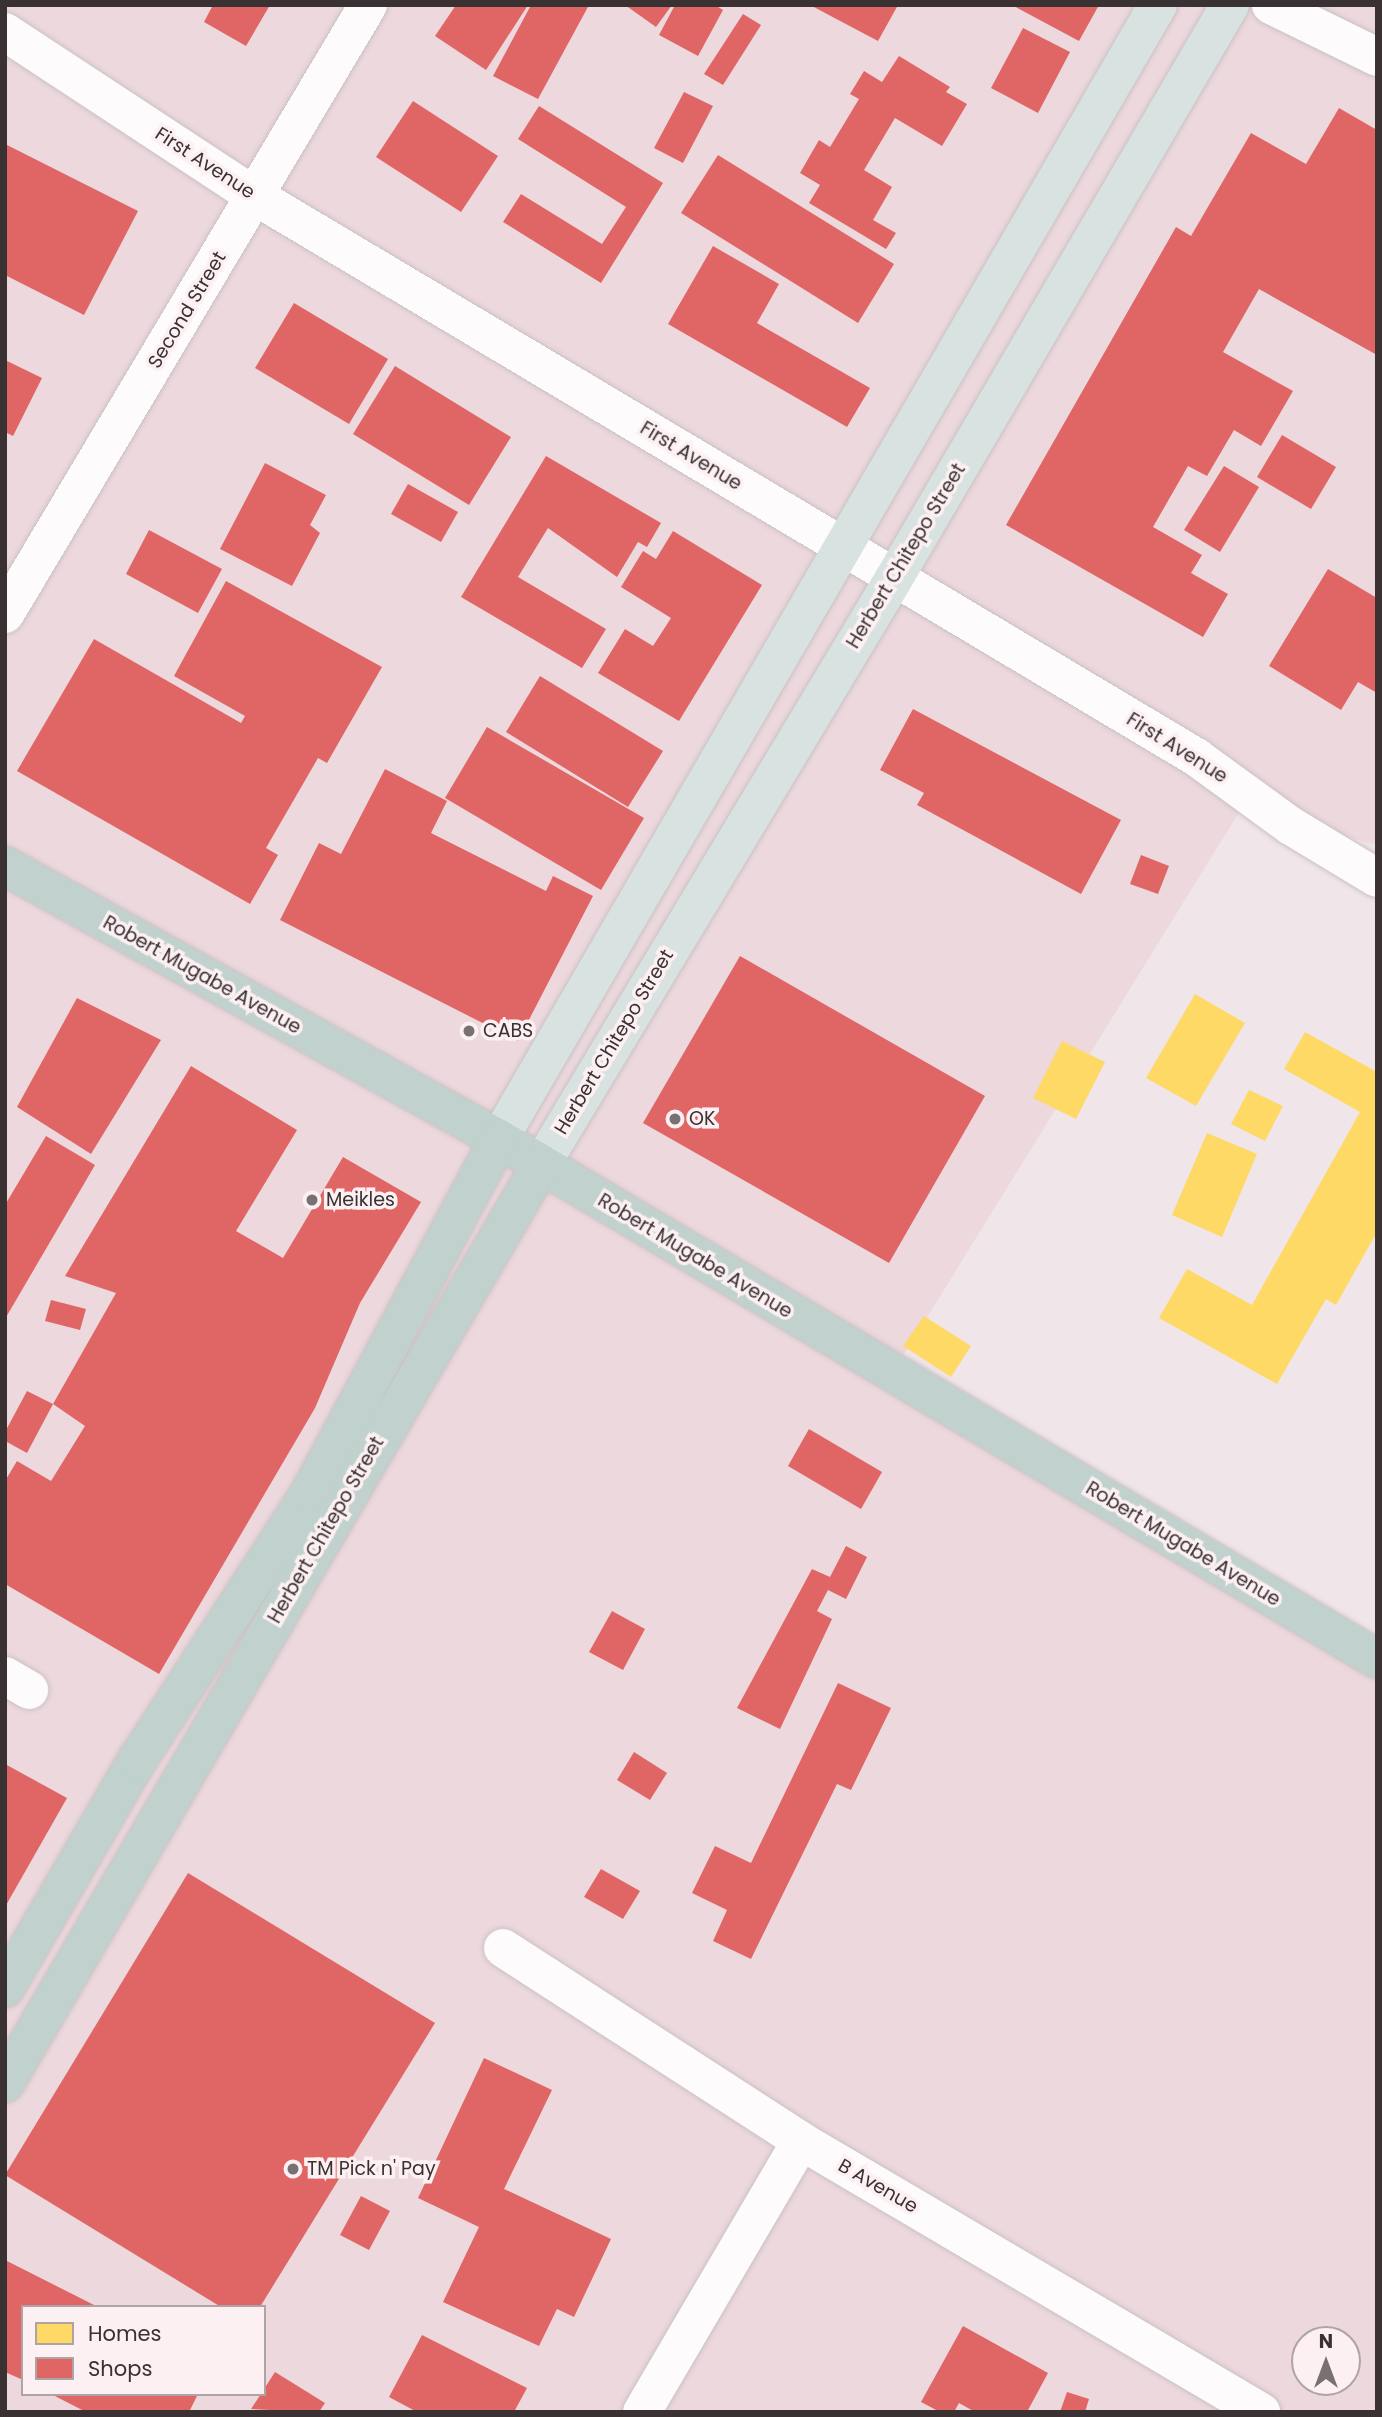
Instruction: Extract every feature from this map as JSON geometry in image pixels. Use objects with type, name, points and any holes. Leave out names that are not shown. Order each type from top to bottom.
[{"type":"highway","name":"Robert Mugabe Avenue","points":[[5,866],[499,1139],[1377,1659]]},
{"type":"highway","name":"Herbert Chitepo Street","points":[[5,1988],[138,1759],[310,1493],[499,1139]]},
{"type":"highway","name":"Herbert Chitepo Street","points":[[5,2083],[541,1165]]},
{"type":"main road","name":"Herbert Chitepo Street","points":[[499,1139],[841,546],[1158,5]]},
{"type":"main road","name":"Herbert Chitepo Street","points":[[541,1165],[893,580],[1230,5]]},
{"type":"street","name":"Second Street","points":[[5,614],[369,5]]},
{"type":"street","points":[[1271,5],[1377,57]]},
{"type":"street","name":"First Avenue","points":[[5,32],[255,195],[841,546],[893,580],[1196,757],[1291,826],[1377,878]]},
{"type":"street","name":"B Avenue","points":[[503,1948],[801,2141],[1261,2412]]},
{"type":"street","points":[[642,2412],[801,2141]]},
{"type":"shaded area","points":[[5,5],[1377,5],[1377,845],[1241,809],[900,1361],[1377,1636],[1377,2412],[5,2412]]},
{"type":"building: Homes","points":[[1195,994],[1245,1023],[1196,1106],[1146,1078]]},
{"type":"building: Homes","points":[[1305,1032],[1377,1072],[1377,1232],[1336,1305],[1326,1299],[1277,1384],[1159,1318],[1187,1269],[1252,1305],[1360,1112],[1284,1069]]},
{"type":"building: Homes","points":[[1062,1041],[1105,1062],[1076,1119],[1033,1098]]},
{"type":"building: Homes","points":[[1249,1090],[1283,1106],[1265,1141],[1231,1124]]},
{"type":"building: Homes","points":[[1207,1133],[1257,1154],[1222,1237],[1172,1215]]},
{"type":"building: Homes","points":[[924,1316],[971,1346],[951,1377],[903,1346]]},
{"type":"building: Shops","points":[[213,5],[270,5],[246,46],[204,22]]},
{"type":"building: Shops","points":[[456,5],[528,5],[486,70],[435,36]]},
{"type":"building: Shops","points":[[531,5],[589,5],[538,99],[493,76]]},
{"type":"building: Shops","points":[[625,5],[672,5],[656,27]]},
{"type":"building: Shops","points":[[675,5],[715,5],[723,10],[698,56],[659,35]]},
{"type":"building: Shops","points":[[810,5],[898,5],[878,41]]},
{"type":"building: Shops","points":[[1012,5],[1099,5],[1079,41]]},
{"type":"building: Shops","points":[[743,14],[761,25],[723,85],[704,74]]},
{"type":"building: Shops","points":[[1023,28],[1070,52],[1038,113],[991,88]]},
{"type":"building: Shops","points":[[899,56],[950,87],[946,92],[967,104],[942,146],[895,118],[864,170],[892,187],[873,220],[896,233],[886,249],[809,203],[820,185],[800,173],[819,140],[830,147],[859,99],[850,94],[864,71],[882,82]]},
{"type":"building: Shops","points":[[684,92],[713,106],[683,163],[654,148]]},
{"type":"building: Shops","points":[[413,101],[498,156],[461,212],[376,157]]},
{"type":"building: Shops","points":[[539,106],[663,183],[601,283],[503,222],[521,194],[602,244],[626,207],[518,139]]},
{"type":"building: Shops","points":[[1339,108],[1377,130],[1377,355],[1259,289],[1223,352],[1293,391],[1261,446],[1234,430],[1207,476],[1188,466],[1153,527],[1202,555],[1191,573],[1228,594],[1203,637],[1006,525],[1176,227],[1191,236],[1251,133],[1306,164]]},
{"type":"building: Shops","points":[[5,144],[138,211],[84,315],[5,275]]},
{"type":"building: Shops","points":[[718,155],[894,264],[858,323],[681,213]]},
{"type":"building: Shops","points":[[713,246],[779,284],[757,323],[870,388],[847,427],[668,324]]},
{"type":"building: Shops","points":[[294,303],[388,359],[349,424],[255,368]]},
{"type":"building: Shops","points":[[5,360],[42,378],[13,436],[5,432]]},
{"type":"building: Shops","points":[[395,366],[511,437],[469,505],[353,434]]},
{"type":"building: Shops","points":[[1282,435],[1336,467],[1311,509],[1257,477]]},
{"type":"building: Shops","points":[[546,456],[661,523],[647,547],[638,542],[617,577],[548,528],[518,577],[606,629],[582,668],[461,597]]},
{"type":"building: Shops","points":[[265,463],[326,495],[310,525],[320,533],[292,586],[220,549]]},
{"type":"building: Shops","points":[[1224,466],[1259,487],[1220,552],[1184,530]]},
{"type":"building: Shops","points":[[408,484],[458,512],[441,542],[391,514]]},
{"type":"building: Shops","points":[[149,530],[222,569],[198,613],[126,574]]},
{"type":"building: Shops","points":[[673,531],[762,585],[679,721],[598,673],[625,629],[653,646],[671,618],[621,587],[643,551],[656,559]]},
{"type":"building: Shops","points":[[1328,569],[1377,598],[1377,693],[1358,682],[1341,710],[1269,666]]},
{"type":"building: Shops","points":[[226,581],[382,667],[327,763],[318,758],[266,848],[278,855],[250,904],[17,771],[94,639],[241,723],[245,716],[174,676]]},
{"type":"building: Shops","points":[[540,676],[663,751],[628,807],[506,732]]},
{"type":"building: Shops","points":[[913,709],[1121,820],[1081,894],[917,805],[924,793],[880,770]]},
{"type":"building: Shops","points":[[487,727],[644,818],[601,890],[445,798]]},
{"type":"building: Shops","points":[[385,769],[447,801],[431,833],[546,891],[553,876],[593,896],[518,1041],[280,920],[319,843],[341,854]]},
{"type":"building: Shops","points":[[1141,855],[1169,866],[1158,894],[1130,884]]},
{"type":"building: Shops","points":[[740,956],[985,1096],[889,1263],[643,1123]]},
{"type":"building: Shops","points":[[77,998],[161,1040],[91,1154],[17,1107]]},
{"type":"building: Shops","points":[[191,1066],[297,1130],[236,1231],[283,1258],[343,1157],[421,1202],[360,1303],[315,1408],[159,1674],[5,1584],[5,1481],[17,1461],[51,1481],[85,1426],[53,1404],[116,1293],[65,1276]]},
{"type":"building: Shops","points":[[46,1136],[95,1165],[5,1319],[5,1205]]},
{"type":"building: Shops","points":[[51,1300],[86,1309],[80,1330],[45,1321]]},
{"type":"building: Shops","points":[[27,1391],[53,1404],[27,1453],[5,1441],[5,1432]]},
{"type":"building: Shops","points":[[809,1429],[882,1472],[861,1509],[788,1466]]},
{"type":"building: Shops","points":[[846,1546],[867,1557],[846,1599],[828,1590],[817,1611],[832,1619],[780,1729],[737,1708],[812,1569],[830,1577]]},
{"type":"building: Shops","points":[[612,1611],[645,1629],[623,1670],[589,1652]]},
{"type":"building: Shops","points":[[838,1683],[891,1708],[851,1790],[837,1784],[751,1959],[713,1941],[727,1910],[692,1893],[715,1846],[751,1863]]},
{"type":"building: Shops","points":[[634,1752],[667,1773],[650,1800],[617,1780]]},
{"type":"building: Shops","points":[[5,1764],[67,1798],[5,1907]]},
{"type":"building: Shops","points":[[601,1869],[640,1891],[623,1919],[584,1897]]},
{"type":"building: Shops","points":[[188,1873],[435,2023],[261,2305],[218,2305],[5,2175]]},
{"type":"building: Shops","points":[[484,2058],[552,2090],[504,2189],[611,2239],[574,2317],[557,2309],[539,2346],[443,2302],[479,2227],[418,2198]]},
{"type":"building: Shops","points":[[361,2196],[390,2211],[369,2250],[340,2235]]},
{"type":"building: Shops","points":[[5,2260],[94,2305],[21,2305],[21,2379],[5,2372]]},
{"type":"building: Shops","points":[[963,2326],[1048,2373],[1027,2412],[975,2412],[959,2403],[954,2412],[940,2412],[921,2402]]},
{"type":"building: Shops","points":[[422,2335],[527,2388],[514,2412],[417,2412],[389,2397]]},
{"type":"building: Shops","points":[[275,2372],[325,2403],[319,2412],[251,2409],[259,2396],[266,2396],[266,2386]]},
{"type":"building: Shops","points":[[1067,2392],[1089,2399],[1085,2412],[1060,2412]]},
{"type":"building: Shops","points":[[55,2396],[197,2396],[189,2412],[86,2412]]},
{"type":"place","name":"CABS","points":[[469,1031]]},
{"type":"place","name":"OK","points":[[675,1119]]},
{"type":"place","name":"Meikles","points":[[312,1200]]},
{"type":"place","name":"TM Pick n' Pay","points":[[293,2169]]}]
